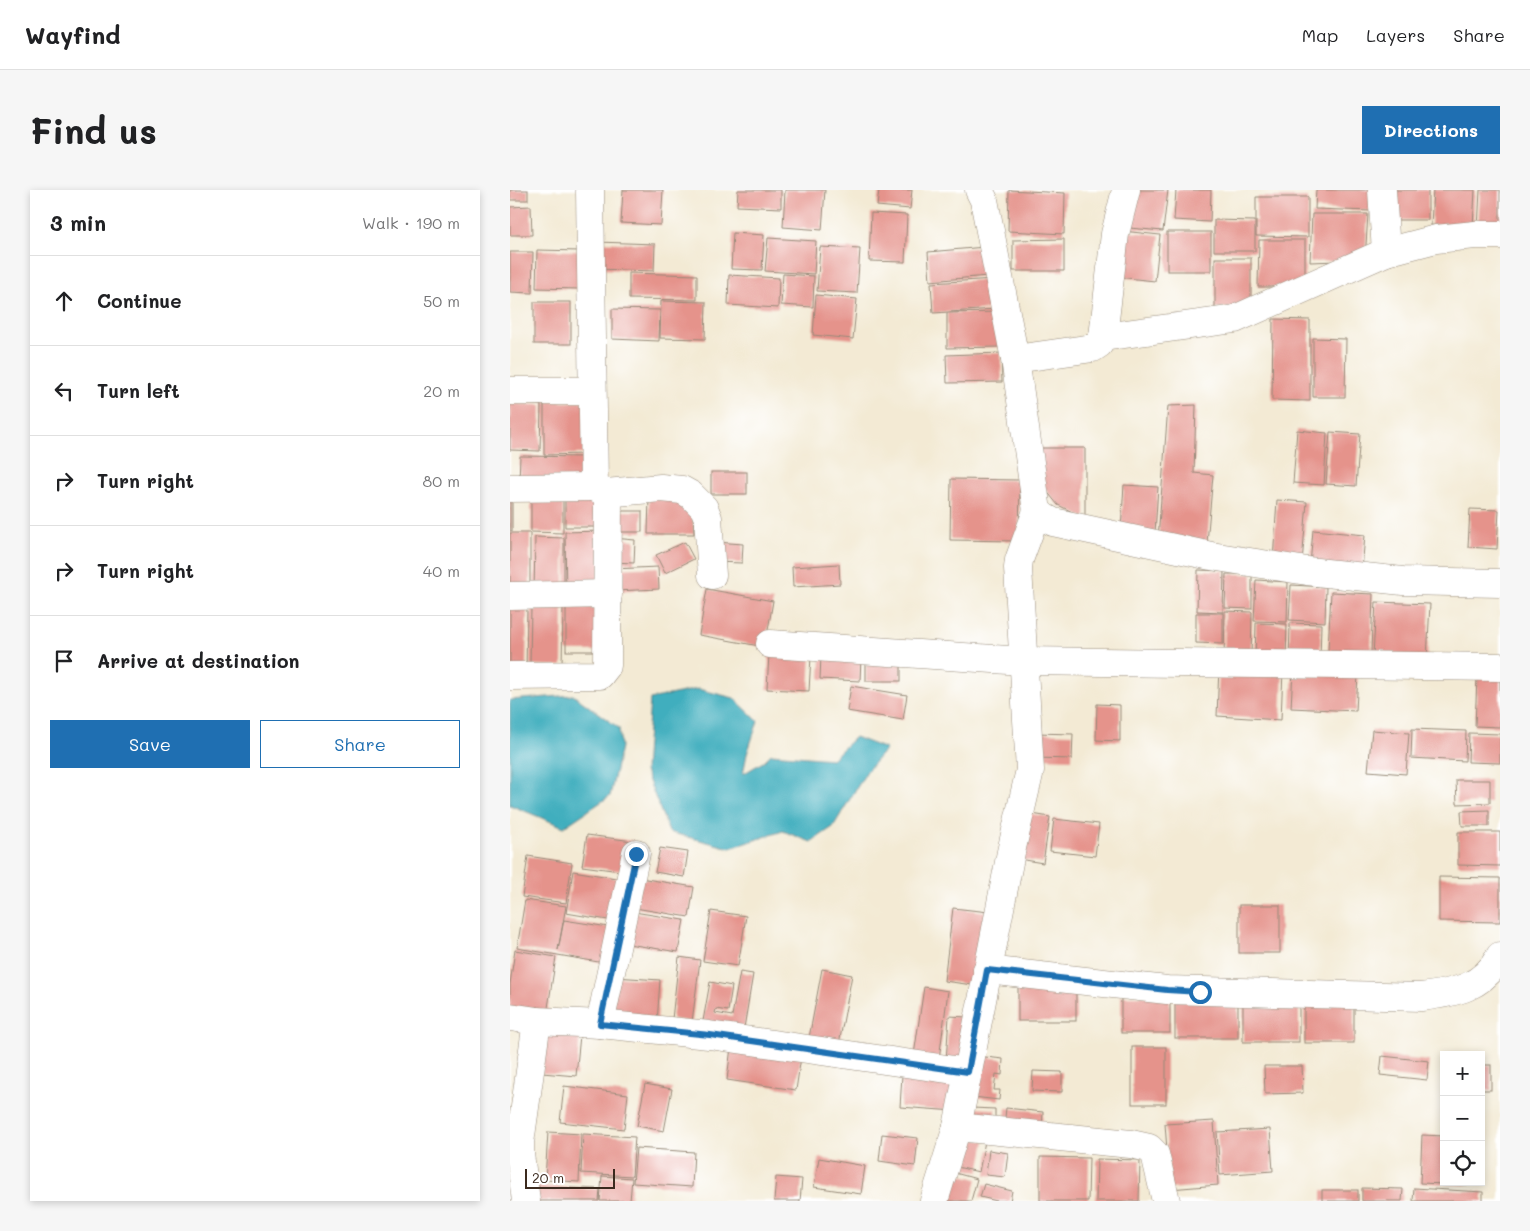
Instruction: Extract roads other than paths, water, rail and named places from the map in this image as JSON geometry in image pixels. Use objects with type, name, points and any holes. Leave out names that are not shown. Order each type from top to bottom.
[{"type":"street","points":[[510,676],[600,675],[603,674],[607,666],[608,497],[600,490],[592,391],[590,190]]},
{"type":"street","points":[[934,1201],[958,1127],[987,970],[1030,770],[1018,560],[1036,511],[1015,359],[984,200],[978,190]]},
{"type":"street","points":[[1015,359],[1093,348],[1103,337],[1115,234],[1126,190]]},
{"type":"street","points":[[1382,190],[1386,252]]},
{"type":"street","points":[[1103,337],[1236,319],[1386,252],[1436,239],[1475,235],[1500,235]]},
{"type":"street","points":[[510,390],[592,391]]},
{"type":"street","points":[[510,488],[600,490],[661,488],[682,490],[704,508],[708,518],[712,575]]},
{"type":"street","points":[[1036,511],[1053,522],[1220,558],[1307,571],[1402,581],[1500,583]]},
{"type":"street","points":[[510,596],[608,594]]},
{"type":"street","points":[[770,644],[1023,661],[1500,667]]},
{"type":"street","points":[[600,1024],[636,854]]},
{"type":"street","points":[[987,970],[1167,990],[1420,997],[1445,994],[1464,989],[1483,978],[1496,964],[1500,956]]},
{"type":"street","points":[[510,1017],[537,1021],[600,1024],[719,1036],[968,1072]]},
{"type":"street","points":[[526,1201],[520,1143],[537,1021]]},
{"type":"street","points":[[958,1127],[1131,1144],[1149,1148],[1154,1154],[1166,1201]]},
{"type":"water","points":[[698,689],[734,698],[758,721],[747,754],[743,774],[763,762],[771,754],[832,759],[855,737],[886,749],[867,771],[833,827],[811,842],[783,831],[730,848],[669,832],[645,771],[650,699]]},
{"type":"water","points":[[573,695],[619,728],[621,747],[610,796],[564,827],[510,805],[510,700]]}]
